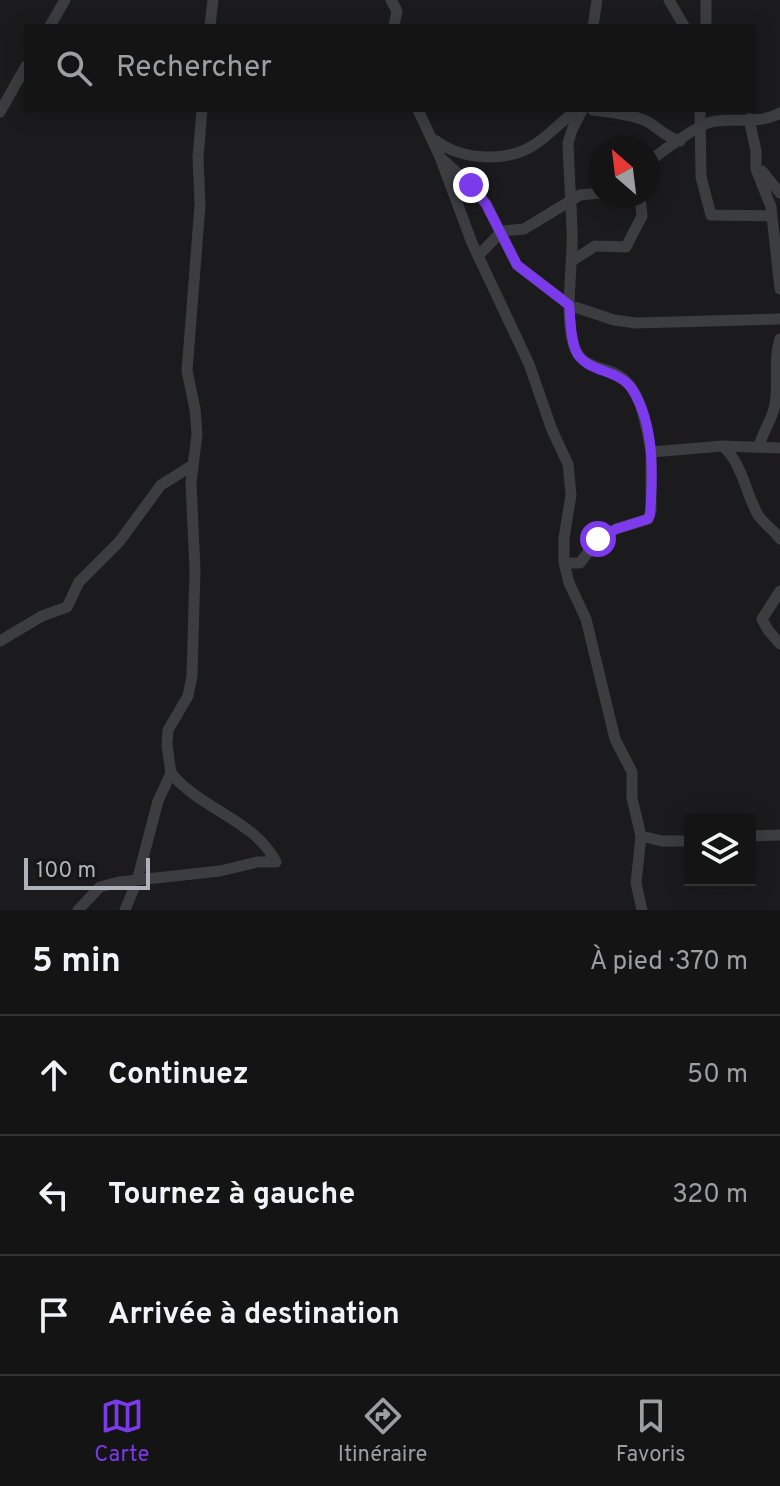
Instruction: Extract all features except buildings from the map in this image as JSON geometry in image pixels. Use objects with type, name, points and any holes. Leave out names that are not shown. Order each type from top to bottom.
[{"type":"street","points":[[51,24],[65,0]]},
{"type":"street","points":[[210,24],[213,0]]},
{"type":"street","points":[[391,0],[397,11],[394,24]]},
{"type":"street","points":[[593,24],[597,0]]},
{"type":"street","points":[[669,0],[681,21]]},
{"type":"street","points":[[706,0],[706,24]]},
{"type":"street","points":[[0,112],[24,70]]},
{"type":"street","points":[[125,910],[137,881],[158,801],[171,773],[168,730],[188,696],[192,676],[195,570],[191,483],[196,422],[187,371],[200,205],[198,157],[202,112]]},
{"type":"street","points":[[419,112],[432,137],[478,256],[529,364],[552,430],[568,464],[571,495],[564,538],[564,563],[569,583],[586,619],[615,739],[632,772],[632,798],[641,836],[636,883],[642,910]]},
{"type":"street","points":[[432,137],[445,148],[459,153],[500,156],[524,151],[577,112]]},
{"type":"street","points":[[564,563],[580,563],[598,539],[616,529],[648,519],[651,510],[651,452],[642,411],[632,388],[618,375],[582,360],[575,350],[569,305],[572,227],[568,143],[579,112]]},
{"type":"street","points":[[604,112],[641,119],[650,123],[660,134],[680,141]]},
{"type":"street","points":[[700,112],[701,177],[707,210],[711,215],[772,216]]},
{"type":"street","points":[[660,155],[699,126],[713,121],[762,119],[780,113]]},
{"type":"street","points":[[749,119],[756,151],[756,169],[772,216],[780,289]]},
{"type":"street","points":[[440,157],[471,185],[486,204],[517,265],[569,305],[614,320],[636,323],[780,319]]},
{"type":"street","points":[[756,169],[762,171],[780,193]]},
{"type":"street","points":[[478,256],[502,231],[524,229],[569,200],[588,194]]},
{"type":"street","points":[[572,261],[595,246],[626,247],[642,216],[641,208]]},
{"type":"street","points":[[759,447],[774,410],[777,394],[776,351],[780,339]]},
{"type":"street","points":[[651,452],[723,446],[780,448]]},
{"type":"street","points":[[723,446],[738,464],[758,515],[780,539]]},
{"type":"street","points":[[0,641],[42,616],[67,607],[79,582],[136,523],[158,489],[193,465]]},
{"type":"street","points":[[780,591],[762,619],[780,644]]},
{"type":"street","points":[[78,910],[100,887],[220,871],[257,862],[276,862],[260,837],[192,795],[171,773]]},
{"type":"street","points":[[756,836],[780,835]]},
{"type":"street","points":[[641,836],[662,841],[684,841]]},
{"type":"route","points":[[471,185],[502,231],[517,265],[569,305],[575,350],[582,360],[618,375],[632,388],[642,411],[651,452],[650,515],[648,519],[616,529],[598,539]]}]
